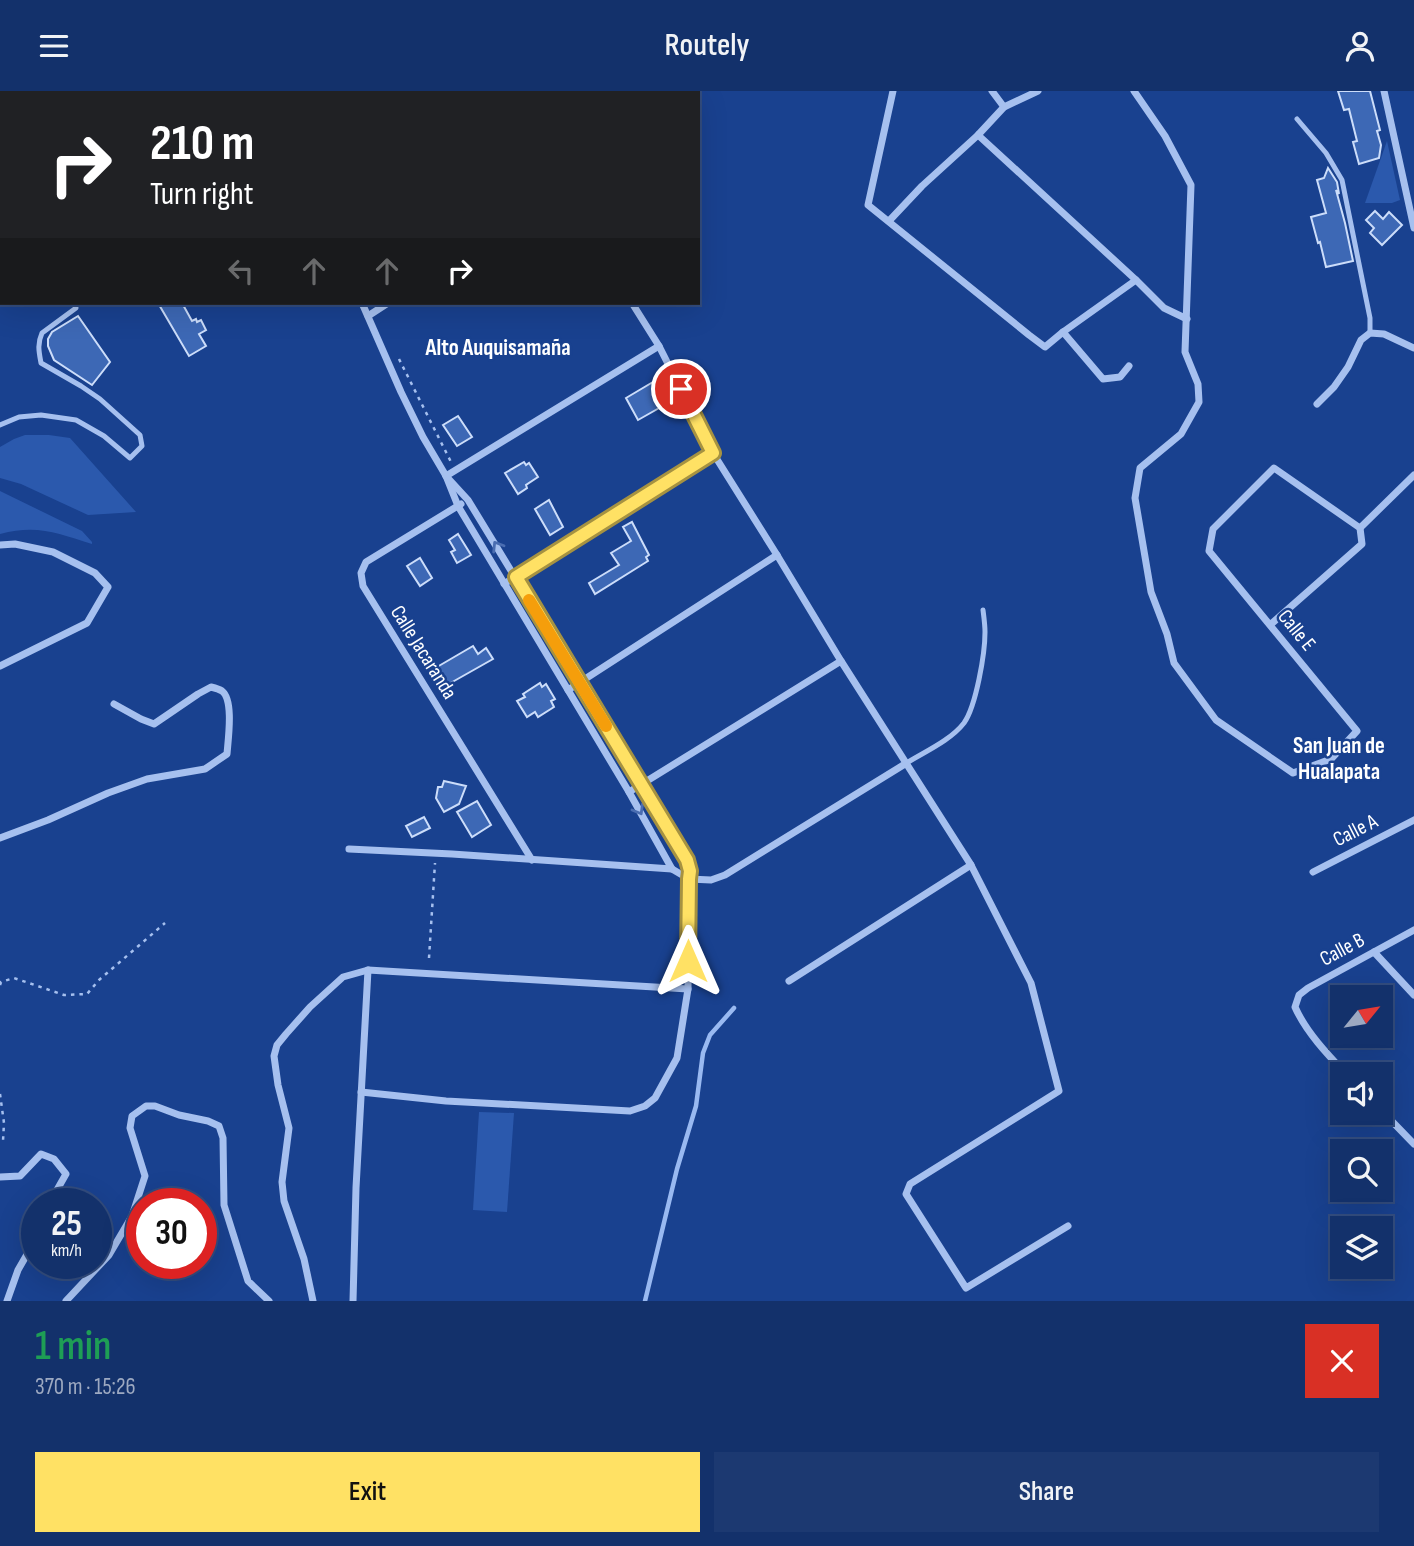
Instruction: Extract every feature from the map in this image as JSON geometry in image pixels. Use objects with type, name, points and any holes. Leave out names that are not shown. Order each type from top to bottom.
[{"type":"street","points":[[893,91],[868,205],[1045,347],[1136,281]]},
{"type":"street","points":[[992,91],[1004,107]]},
{"type":"street","points":[[889,221],[1004,107],[1038,91]]},
{"type":"street","points":[[978,135],[1164,308],[1187,319],[1191,185],[1165,136],[1134,91]]},
{"type":"street","points":[[1384,91],[1411,195],[1414,228]]},
{"type":"street","points":[[363,305],[406,403],[446,476],[458,506],[672,869]]},
{"type":"street","points":[[368,316],[385,305]]},
{"type":"street","points":[[633,305],[659,346],[713,453],[905,764],[971,865],[1031,983],[1059,1091],[910,1184],[906,1194],[966,1288],[1068,1226]]},
{"type":"street","name":"Calle E","points":[[1187,319],[1185,352],[1198,384],[1199,402],[1181,434],[1140,468],[1135,498],[1151,592],[1167,634],[1174,663],[1216,720],[1293,773],[1331,759],[1357,731],[1209,551],[1213,529],[1274,468],[1360,528]]},
{"type":"street","points":[[1063,332],[1103,379],[1120,377],[1129,366]]},
{"type":"street","points":[[1317,404],[1334,387],[1348,367],[1361,340],[1370,333],[1384,334],[1414,348]]},
{"type":"street","points":[[446,476],[659,346]]},
{"type":"street","points":[[504,584],[713,453]]},
{"type":"street","points":[[1270,625],[1362,544],[1360,528],[1414,475]]},
{"type":"street","points":[[361,1092],[446,1101],[630,1111],[645,1106],[655,1098],[677,1058],[688,989],[690,871],[687,860],[468,500],[446,476]]},
{"type":"street","name":"Calle Jacaranda","points":[[468,500],[366,562],[361,573],[363,586],[532,860]]},
{"type":"street","points":[[0,545],[15,544],[53,552],[95,573],[108,587],[87,623],[0,666]]},
{"type":"street","points":[[568,690],[778,555]]},
{"type":"street","points":[[629,792],[841,661]]},
{"type":"street","points":[[0,838],[147,779],[205,769],[228,754],[229,712],[227,698],[223,692],[211,687],[154,724],[114,703]]},
{"type":"street","points":[[349,849],[672,869],[689,879],[711,880],[726,876],[905,764]]},
{"type":"street","name":"Calle A","points":[[1313,872],[1414,820]]},
{"type":"street","points":[[789,981],[971,865]]},
{"type":"street","name":"Calle B","points":[[1335,1062],[1294,1007],[1299,995],[1414,930]]},
{"type":"street","points":[[1374,952],[1414,995]]},
{"type":"street","points":[[313,1301],[304,1259],[284,1201],[282,1182],[289,1128],[274,1056],[277,1045],[286,1034],[310,1007],[343,977],[368,970],[688,989]]},
{"type":"street","points":[[353,1301],[368,970]]},
{"type":"street","points":[[66,1301],[109,1255],[132,1216],[145,1176],[130,1128],[132,1116],[146,1106],[155,1106],[219,1126],[223,1138],[224,1205],[248,1281],[269,1301]]},
{"type":"street","points":[[1393,1123],[1414,1145]]},
{"type":"street","points":[[0,1177],[20,1176],[41,1154],[54,1159],[66,1174],[59,1188]]},
{"type":"street","points":[[7,1301],[21,1265]]},
{"type":"lane","points":[[1297,119],[1326,153],[1342,180],[1370,318],[1370,333]]},
{"type":"lane","points":[[0,425],[19,417],[41,415],[76,420],[104,436],[130,458],[142,446],[140,435],[100,399],[41,363],[38,349],[41,333],[76,308],[75,305]]},
{"type":"lane","points":[[905,764],[944,740],[965,722],[974,701],[981,663],[985,631],[983,610]]},
{"type":"path","points":[[396,353],[455,470]]},
{"type":"path","points":[[429,958],[436,853]]},
{"type":"path","points":[[0,985],[1,982],[15,978],[64,995],[87,994],[99,980],[165,923]]},
{"type":"path","points":[[0,1094],[5,1123],[3,1141],[0,1143]]},
{"type":"shaded area","points":[[1387,141],[1400,200],[1392,203],[1365,203]]},
{"type":"shaded area","points":[[25,435],[70,438],[136,512],[88,515],[21,484],[0,478],[0,447]]},
{"type":"shaded area","points":[[0,491],[82,531],[92,544],[57,533],[36,530],[0,534]]},
{"type":"shaded area","points":[[479,1112],[514,1113],[507,1212],[473,1210]]},
{"type":"building","points":[[1338,91],[1370,91],[1380,130],[1377,131],[1381,145],[1379,158],[1359,164],[1353,142],[1357,141],[1349,109],[1344,110]]},
{"type":"building","points":[[1328,168],[1337,182],[1339,194],[1336,190],[1353,261],[1326,267],[1311,217],[1326,213],[1317,180],[1324,178]]},
{"type":"building","points":[[1375,211],[1383,219],[1389,212],[1402,225],[1382,245],[1370,233],[1374,228],[1366,220]]},
{"type":"building","points":[[159,305],[183,305],[192,321],[201,320],[206,330],[199,334],[206,346],[189,356]]},
{"type":"building","points":[[78,316],[110,362],[92,385],[54,360],[48,346],[52,332]]},
{"type":"building","points":[[653,382],[668,403],[638,420],[626,398]]},
{"type":"building","points":[[458,416],[472,437],[457,446],[443,425]]},
{"type":"building","points":[[524,462],[526,465],[529,463],[538,477],[518,494],[505,473]]},
{"type":"building","points":[[549,500],[563,527],[550,535],[535,509]]},
{"type":"building","points":[[632,522],[649,555],[646,557],[648,561],[595,594],[589,583],[619,565],[611,553],[631,541],[623,527]]},
{"type":"building","points":[[458,534],[471,555],[457,563],[451,552],[455,550],[449,540]]},
{"type":"building","points":[[420,558],[432,578],[420,586],[407,566]]},
{"type":"building","points":[[473,646],[478,654],[486,648],[493,659],[447,685],[437,667]]},
{"type":"building","points":[[540,683],[542,687],[546,684],[555,699],[551,701],[554,707],[538,717],[535,712],[527,717],[517,701]]},
{"type":"building","points":[[444,781],[466,786],[459,804],[444,812],[436,798],[438,787],[442,787]]},
{"type":"building","points":[[477,801],[491,825],[472,837],[457,812]]},
{"type":"building","points":[[424,817],[430,828],[412,837],[406,826]]},
{"type":"waterway","points":[[645,1301],[677,1169],[696,1106],[703,1053],[710,1035],[734,1008]]},
{"type":"slow traffic","points":[[529,600],[606,726]]},
{"type":"district","name":"Alto Auquisamaña","points":[[498,347]]},
{"type":"district","name":"San Juan de Hualapata","points":[[1339,758]]},
{"type":"route","points":[[681,389],[713,453],[516,577],[687,860],[690,871],[688,961]]}]
